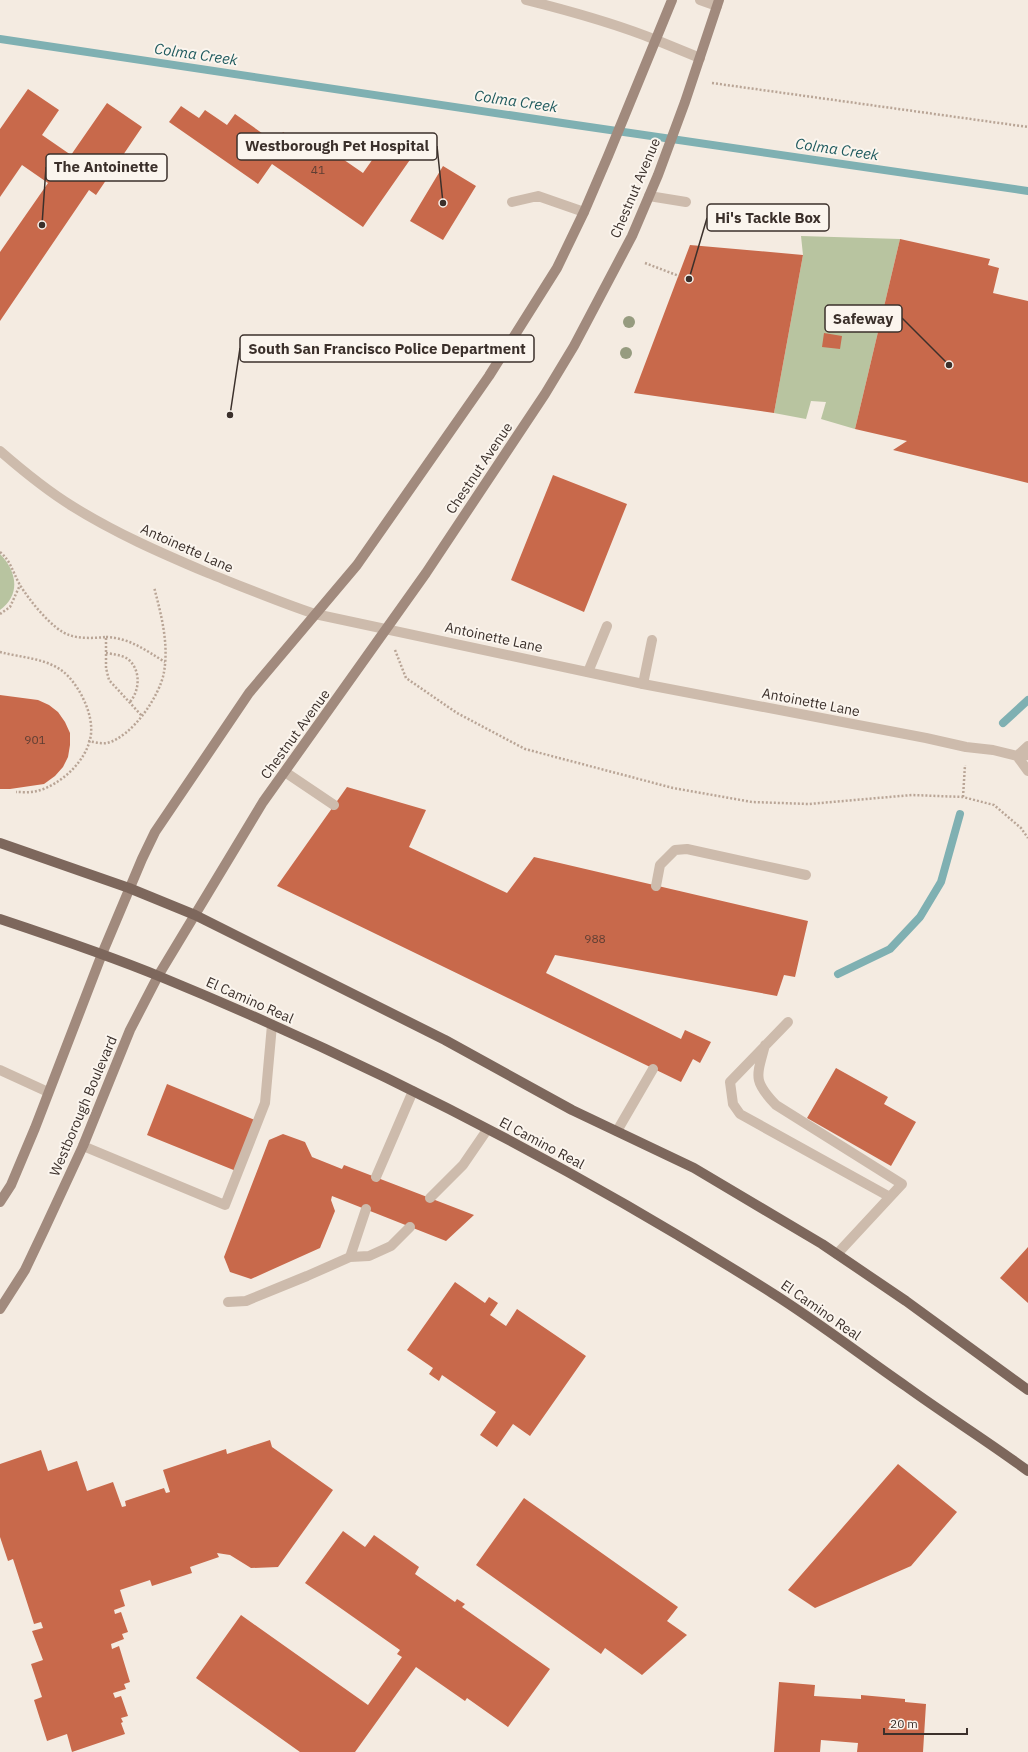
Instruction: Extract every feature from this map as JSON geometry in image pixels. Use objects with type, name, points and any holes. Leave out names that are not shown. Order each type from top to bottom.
[{"type":"main road","points":[[0,1202],[11,1185],[102,954],[129,888],[155,832],[249,693],[357,566],[489,376],[556,268],[584,212],[672,0]]},
{"type":"main road","name":"Chestnut Avenue","points":[[195,915],[263,802],[386,629],[549,388],[574,346],[625,249],[649,196],[680,117],[718,3]]},
{"type":"main road","points":[[0,843],[129,888],[195,915],[438,1037],[572,1110],[694,1168],[837,1254],[906,1301],[1028,1390]]},
{"type":"main road","name":"Westborough Boulevard","points":[[0,1309],[25,1270],[83,1146],[130,1030],[158,976],[195,915]]},
{"type":"main road","name":"El Camino Real","points":[[0,918],[102,954],[158,976],[272,1025],[413,1091],[601,1191],[689,1241],[775,1294],[1028,1471]]},
{"type":"street","points":[[526,0],[597,19],[656,40],[700,58]]},
{"type":"street","points":[[700,0],[718,3]]},
{"type":"street","points":[[512,202],[538,196],[584,212]]},
{"type":"street","points":[[649,196],[686,202]]},
{"type":"street","name":"Antoinette Lane","points":[[0,451],[29,476],[72,506],[116,531],[162,554],[277,601],[315,614],[643,684],[966,747],[993,750],[1017,756],[1028,755]]},
{"type":"street","points":[[588,672],[607,626]]},
{"type":"street","points":[[643,684],[652,640]]},
{"type":"street","points":[[1028,746],[1017,756],[1028,771]]},
{"type":"street","points":[[284,772],[334,805]]},
{"type":"street","points":[[656,886],[660,865],[674,850],[687,849],[806,875]]},
{"type":"street","points":[[788,1022],[730,1082],[733,1104],[740,1114],[890,1197]]},
{"type":"street","points":[[83,1146],[225,1205],[266,1103],[272,1025]]},
{"type":"street","points":[[765,1045],[757,1076],[763,1092],[776,1105],[902,1184],[837,1254]]},
{"type":"street","points":[[618,1131],[653,1069]]},
{"type":"street","points":[[0,1070],[48,1092]]},
{"type":"street","points":[[376,1177],[413,1091]]},
{"type":"street","points":[[430,1198],[464,1165],[487,1130]]},
{"type":"street","points":[[350,1256],[366,1209]]},
{"type":"street","points":[[228,1302],[246,1301],[307,1276],[350,1256],[369,1256],[391,1246],[410,1227]]},
{"type":"path","points":[[692,80],[1028,127]]},
{"type":"path","points":[[645,263],[679,276]]},
{"type":"path","points":[[0,552],[7,558],[20,585],[57,629],[70,636],[85,638],[106,637],[130,641],[165,663]]},
{"type":"path","points":[[0,614],[10,607],[20,585]]},
{"type":"path","points":[[88,741],[106,743],[136,724],[148,708],[158,689],[164,673],[165,663],[163,626],[154,587]]},
{"type":"path","points":[[386,629],[406,678],[457,713],[525,749],[673,788],[752,802],[809,804],[912,795],[963,797],[994,806],[1021,828],[1028,838]]},
{"type":"path","points":[[106,637],[106,668],[109,680],[142,716]]},
{"type":"path","points":[[0,652],[45,662],[67,675],[82,696],[89,715],[90,734],[85,752],[71,772],[52,785],[37,791],[16,792]]},
{"type":"path","points":[[106,653],[127,658],[135,668],[138,679],[138,689],[130,702]]},
{"type":"path","points":[[963,797],[966,747]]},
{"type":"green space","points":[[801,236],[900,239],[855,429],[821,419],[826,402],[811,401],[806,419],[774,413],[803,255]]},
{"type":"green space","points":[[0,554],[6,561],[13,575],[14,590],[7,604],[0,610]]},
{"type":"building","points":[[28,89],[59,110],[42,135],[71,155],[107,103],[142,127],[96,195],[89,190],[0,321],[0,252],[48,183],[22,165],[0,197],[0,129]]},
{"type":"building","points":[[181,106],[199,118],[205,110],[227,125],[235,114],[276,143],[283,132],[314,153],[321,144],[363,173],[389,136],[414,154],[363,227],[272,164],[258,184],[169,122]]},
{"type":"building","points":[[443,166],[476,186],[443,240],[410,221]]},
{"type":"building","points":[[900,239],[990,259],[988,265],[999,268],[993,293],[1028,301],[1028,483],[893,450],[907,441],[855,429]]},
{"type":"building","points":[[690,245],[803,255],[774,413],[634,393]]},
{"type":"building","points":[[824,333],[842,336],[840,349],[822,347]]},
{"type":"building","points":[[553,475],[627,504],[584,612],[511,580]]},
{"type":"building","points":[[0,695],[38,700],[49,705],[58,712],[65,722],[70,733],[68,757],[63,767],[55,776],[44,784],[0,789]]},
{"type":"building","points":[[347,787],[426,810],[409,847],[507,893],[534,857],[808,921],[795,977],[784,975],[777,996],[555,955],[546,973],[681,1039],[685,1030],[711,1042],[700,1063],[693,1059],[681,1082],[277,886]]},
{"type":"building","points":[[836,1068],[888,1097],[884,1104],[916,1122],[891,1166],[807,1118]]},
{"type":"building","points":[[167,1084],[257,1121],[236,1171],[147,1135]]},
{"type":"building","points":[[283,1134],[305,1142],[312,1157],[342,1169],[344,1165],[474,1215],[446,1241],[332,1196],[331,1200],[335,1211],[320,1248],[251,1279],[230,1272],[224,1257],[269,1140]]},
{"type":"building","points":[[1028,1247],[1028,1303],[1000,1278]]},
{"type":"building","points":[[455,1282],[485,1303],[489,1297],[498,1303],[490,1315],[506,1326],[517,1309],[586,1356],[530,1436],[513,1424],[497,1447],[480,1435],[496,1412],[442,1375],[439,1381],[429,1374],[433,1368],[407,1350]]},
{"type":"building","points":[[270,1440],[272,1447],[333,1490],[278,1567],[251,1568],[230,1555],[217,1553],[219,1557],[190,1567],[192,1573],[152,1586],[150,1580],[120,1590],[125,1606],[114,1610],[115,1614],[121,1612],[128,1632],[122,1634],[124,1639],[111,1644],[112,1649],[119,1646],[130,1682],[124,1684],[126,1689],[113,1693],[115,1698],[121,1696],[128,1716],[121,1718],[123,1722],[121,1723],[125,1734],[72,1752],[67,1734],[47,1741],[34,1700],[42,1697],[31,1664],[43,1660],[32,1631],[43,1628],[41,1622],[34,1624],[13,1559],[8,1561],[0,1537],[0,1464],[41,1450],[48,1471],[77,1461],[87,1491],[113,1482],[122,1507],[126,1506],[125,1501],[164,1488],[166,1493],[170,1492],[163,1470],[226,1449],[227,1454]]},
{"type":"building","points":[[898,1464],[957,1512],[911,1566],[815,1608],[788,1590]]},
{"type":"building","points":[[524,1498],[678,1607],[667,1621],[687,1635],[642,1675],[605,1648],[601,1654],[476,1565]]},
{"type":"building","points":[[343,1531],[365,1547],[374,1535],[419,1567],[415,1574],[455,1602],[457,1599],[465,1604],[462,1607],[550,1669],[508,1727],[467,1698],[465,1701],[416,1667],[355,1752],[300,1752],[196,1678],[241,1615],[368,1705],[402,1657],[397,1654],[400,1650],[305,1583]]},
{"type":"building","points":[[779,1682],[815,1685],[814,1696],[861,1699],[861,1695],[905,1699],[905,1702],[926,1704],[923,1752],[857,1752],[858,1743],[821,1740],[820,1752],[774,1752]]},
{"type":"waterway","name":"Colma Creek","points":[[0,39],[1028,191]]},
{"type":"waterway","points":[[1003,723],[1028,700]]},
{"type":"waterway","points":[[838,974],[890,949],[920,917],[941,882],[960,814]]},
{"type":"place","name":"Westborough Pet Hospital","points":[[443,203]]},
{"type":"place","name":"The Antoinette","points":[[42,225]]},
{"type":"place","name":"Hi's Tackle Box","points":[[689,279]]},
{"type":"place","name":"Safeway","points":[[949,365]]},
{"type":"place","name":"South San Francisco Police Department","points":[[230,415]]}]
